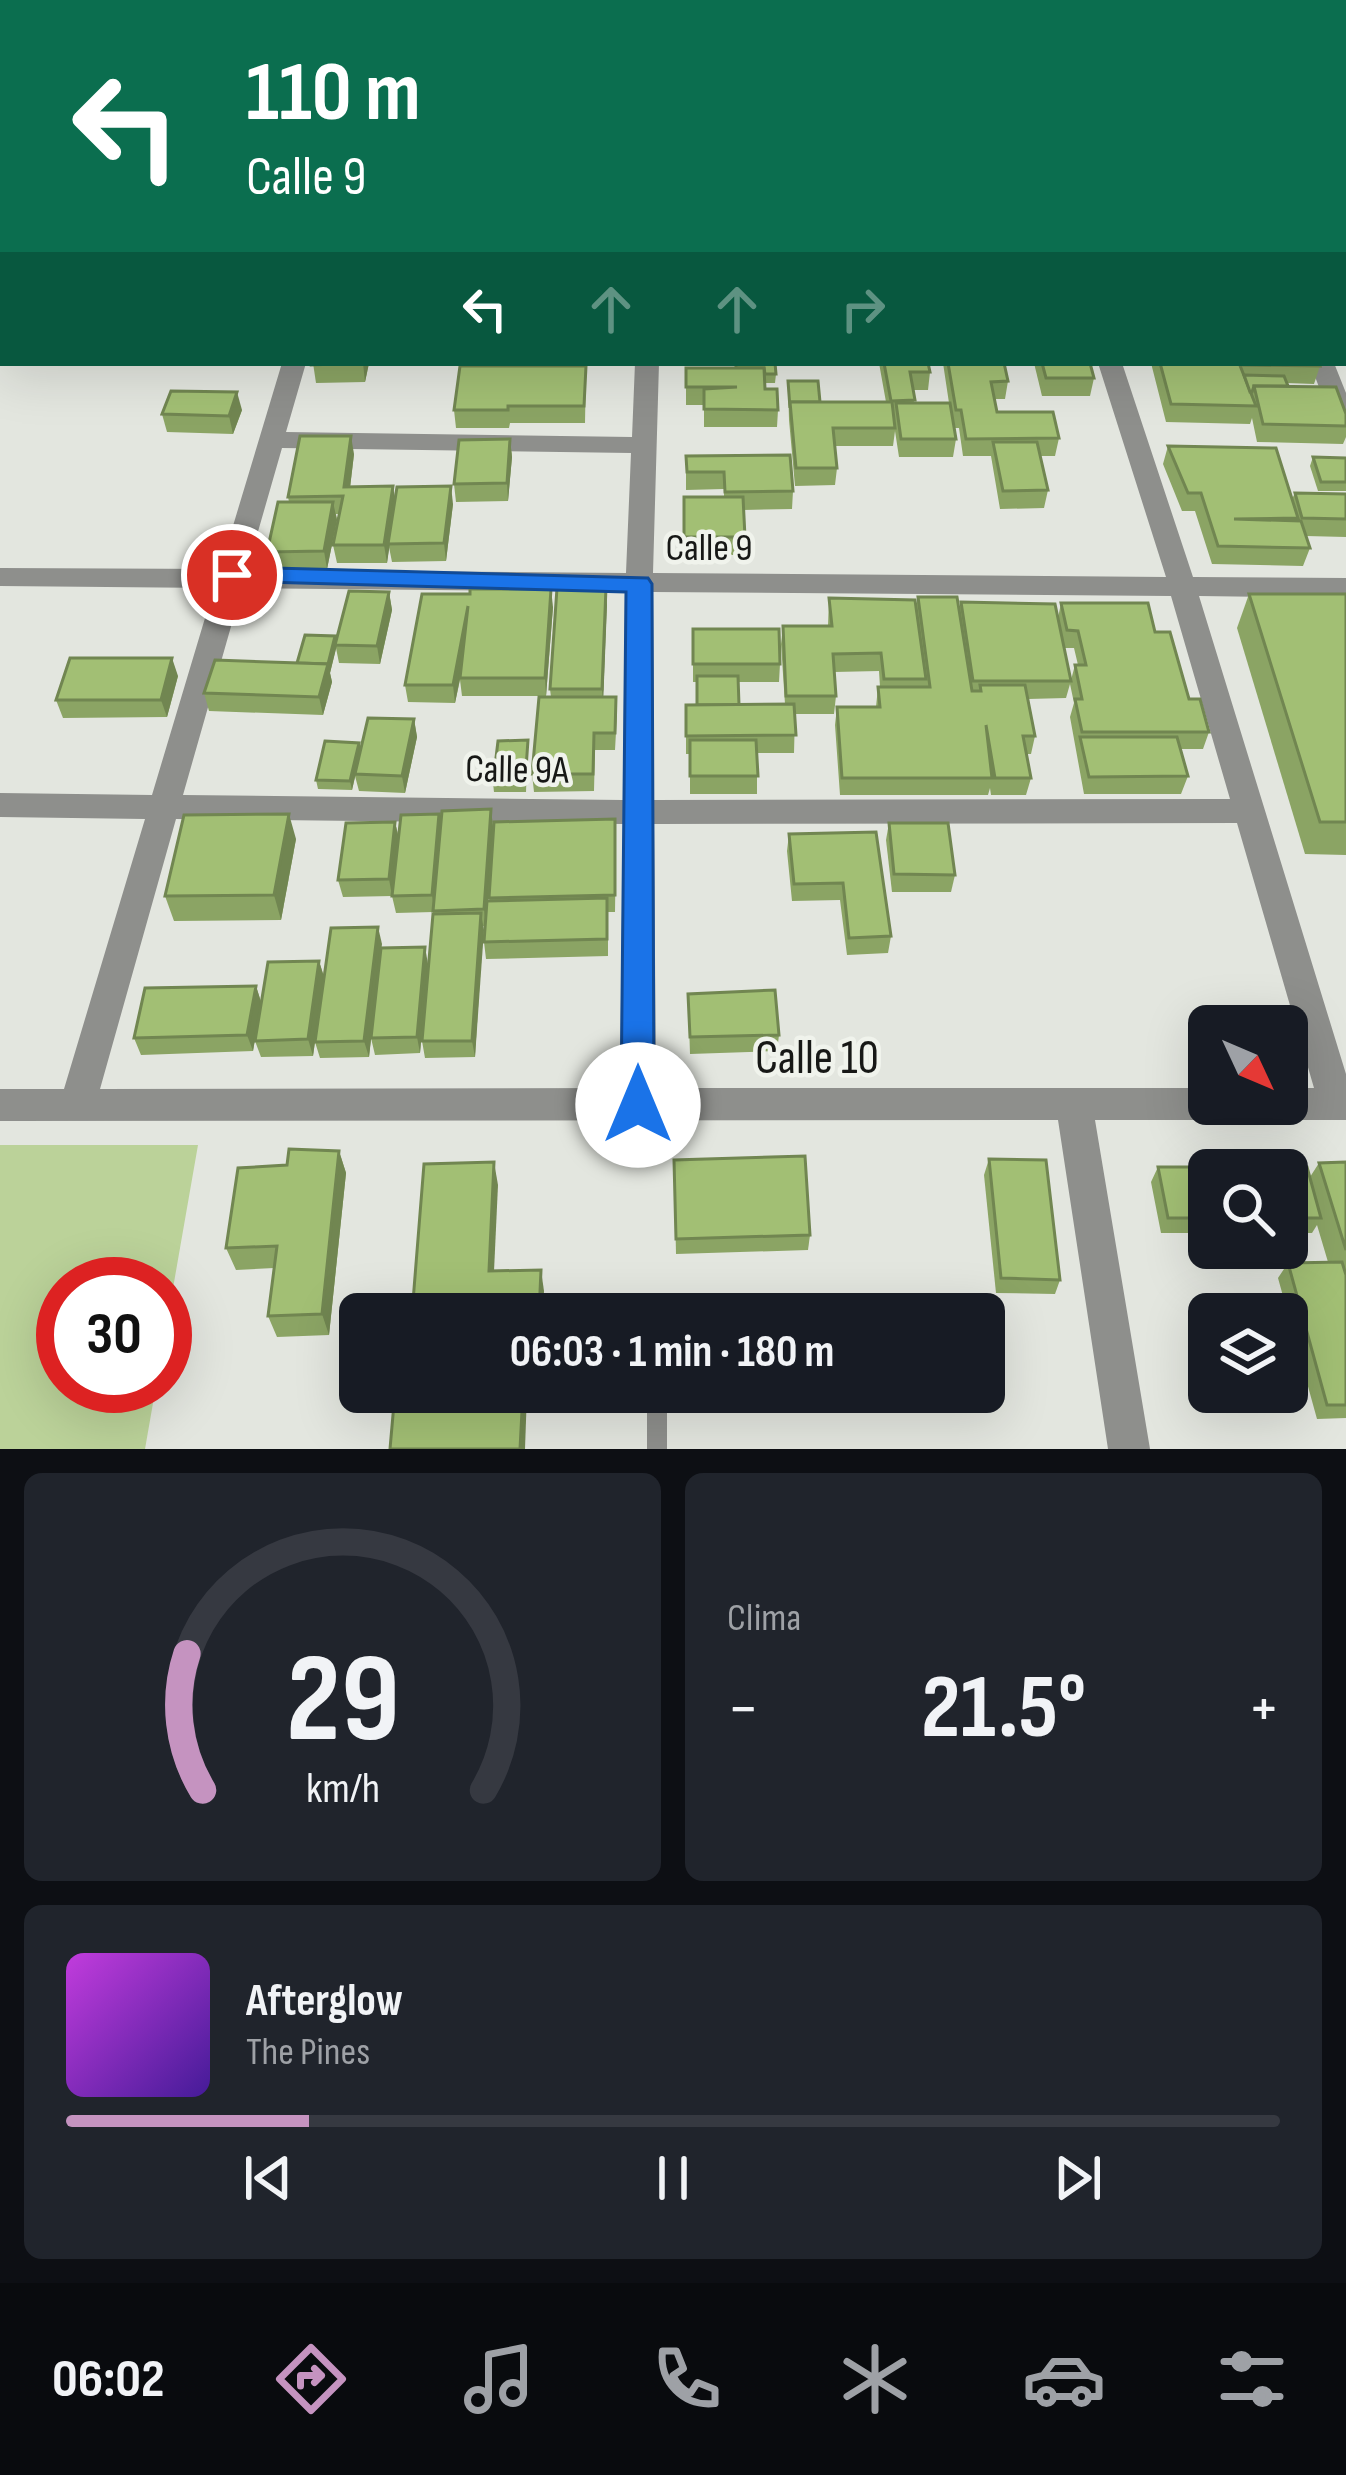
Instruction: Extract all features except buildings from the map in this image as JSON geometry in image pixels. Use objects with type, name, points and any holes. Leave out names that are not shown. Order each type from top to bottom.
[{"type":"street","points":[[77,1105],[293,366]]},
{"type":"street","points":[[638,1105],[639,584],[647,366]]},
{"type":"street","points":[[1111,366],[1342,1104]]},
{"type":"street","points":[[1323,366],[1346,425]]},
{"type":"street","points":[[272,440],[642,445]]},
{"type":"street","name":"Calle 9","points":[[0,577],[232,575],[639,584],[1346,588]]},
{"type":"street","name":"Calle 9A","points":[[0,805],[1250,812]]},
{"type":"street","points":[[1074,1104],[1129,1449]]},
{"type":"street","name":"Calle 10","points":[[0,1105],[1342,1104]]},
{"type":"lane","points":[[657,1413],[657,1449]]},
{"type":"green space","points":[[0,1145],[198,1145],[178,1257],[36,1257],[36,1413],[151,1413],[145,1449],[0,1449]]},
{"type":"route","points":[[232,575],[639,584],[638,1105]]}]
